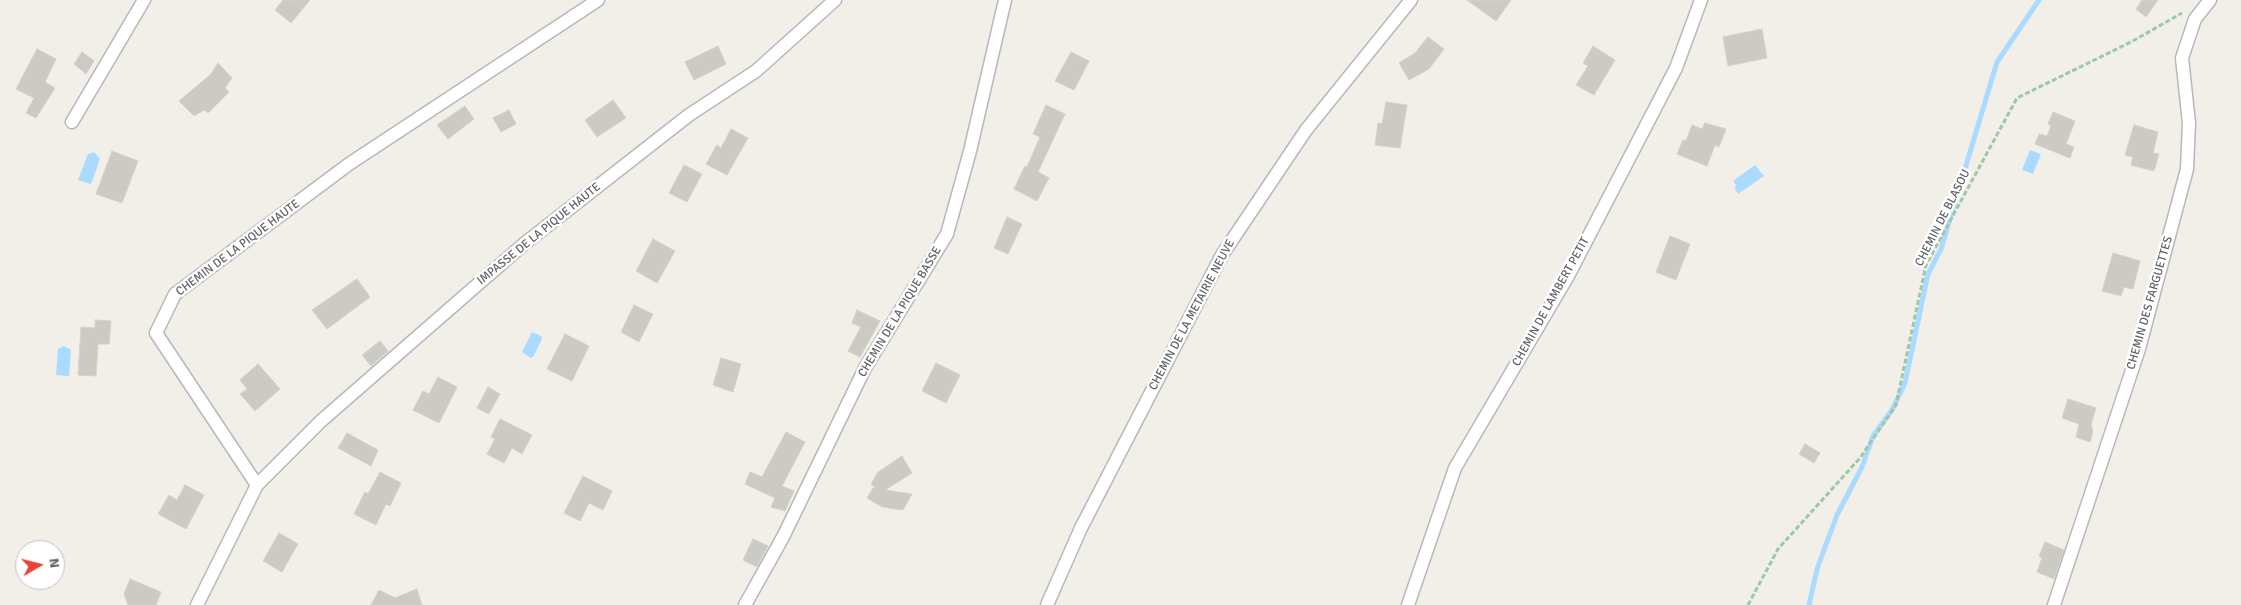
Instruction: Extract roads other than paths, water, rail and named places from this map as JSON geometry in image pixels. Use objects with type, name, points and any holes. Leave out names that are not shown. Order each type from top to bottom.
[{"type":"street","points":[[72,122],[144,0]]},
{"type":"street","name":"CHEMIN DE LA PIQUE HAUTE","points":[[257,485],[156,333],[175,294],[350,164],[598,0]]},
{"type":"street","name":"IMPASSE DE LA PIQUE HAUTE","points":[[257,485],[321,421],[524,244],[689,115],[756,72],[835,0]]},
{"type":"street","name":"CHEMIN DE LA PIQUE BASSE","points":[[745,605],[783,537],[865,368],[947,234],[970,151],[1005,0]]},
{"type":"street","name":"CHEMIN DE LA METAIRIE NEUVE","points":[[1046,605],[1081,528],[1222,255],[1306,130],[1411,0]]},
{"type":"street","name":"CHEMIN DE LAMBERT PETIT","points":[[1408,605],[1455,468],[1568,276],[1676,68],[1701,0]]},
{"type":"street","name":"CHEMIN DES FARGUETTES","points":[[2054,605],[2139,349],[2187,169],[2189,123],[2182,58],[2195,19],[2210,0]]},
{"type":"street","points":[[197,605],[257,485]]},
{"type":"water","points":[[2030,150],[2041,154],[2033,174],[2022,170]]},
{"type":"water","points":[[94,152],[100,159],[91,184],[78,180],[88,154]]},
{"type":"water","points":[[1755,165],[1764,176],[1738,194],[1733,181]]},
{"type":"water","points":[[532,332],[541,336],[542,339],[531,358],[522,352]]},
{"type":"water","points":[[64,346],[71,350],[69,376],[56,375],[58,349]]},
{"type":"waterway","points":[[1809,605],[1817,569],[1837,515],[1862,467],[1873,436],[1892,410],[1905,383],[1928,274],[1941,249],[1997,62],[2039,0]]}]
